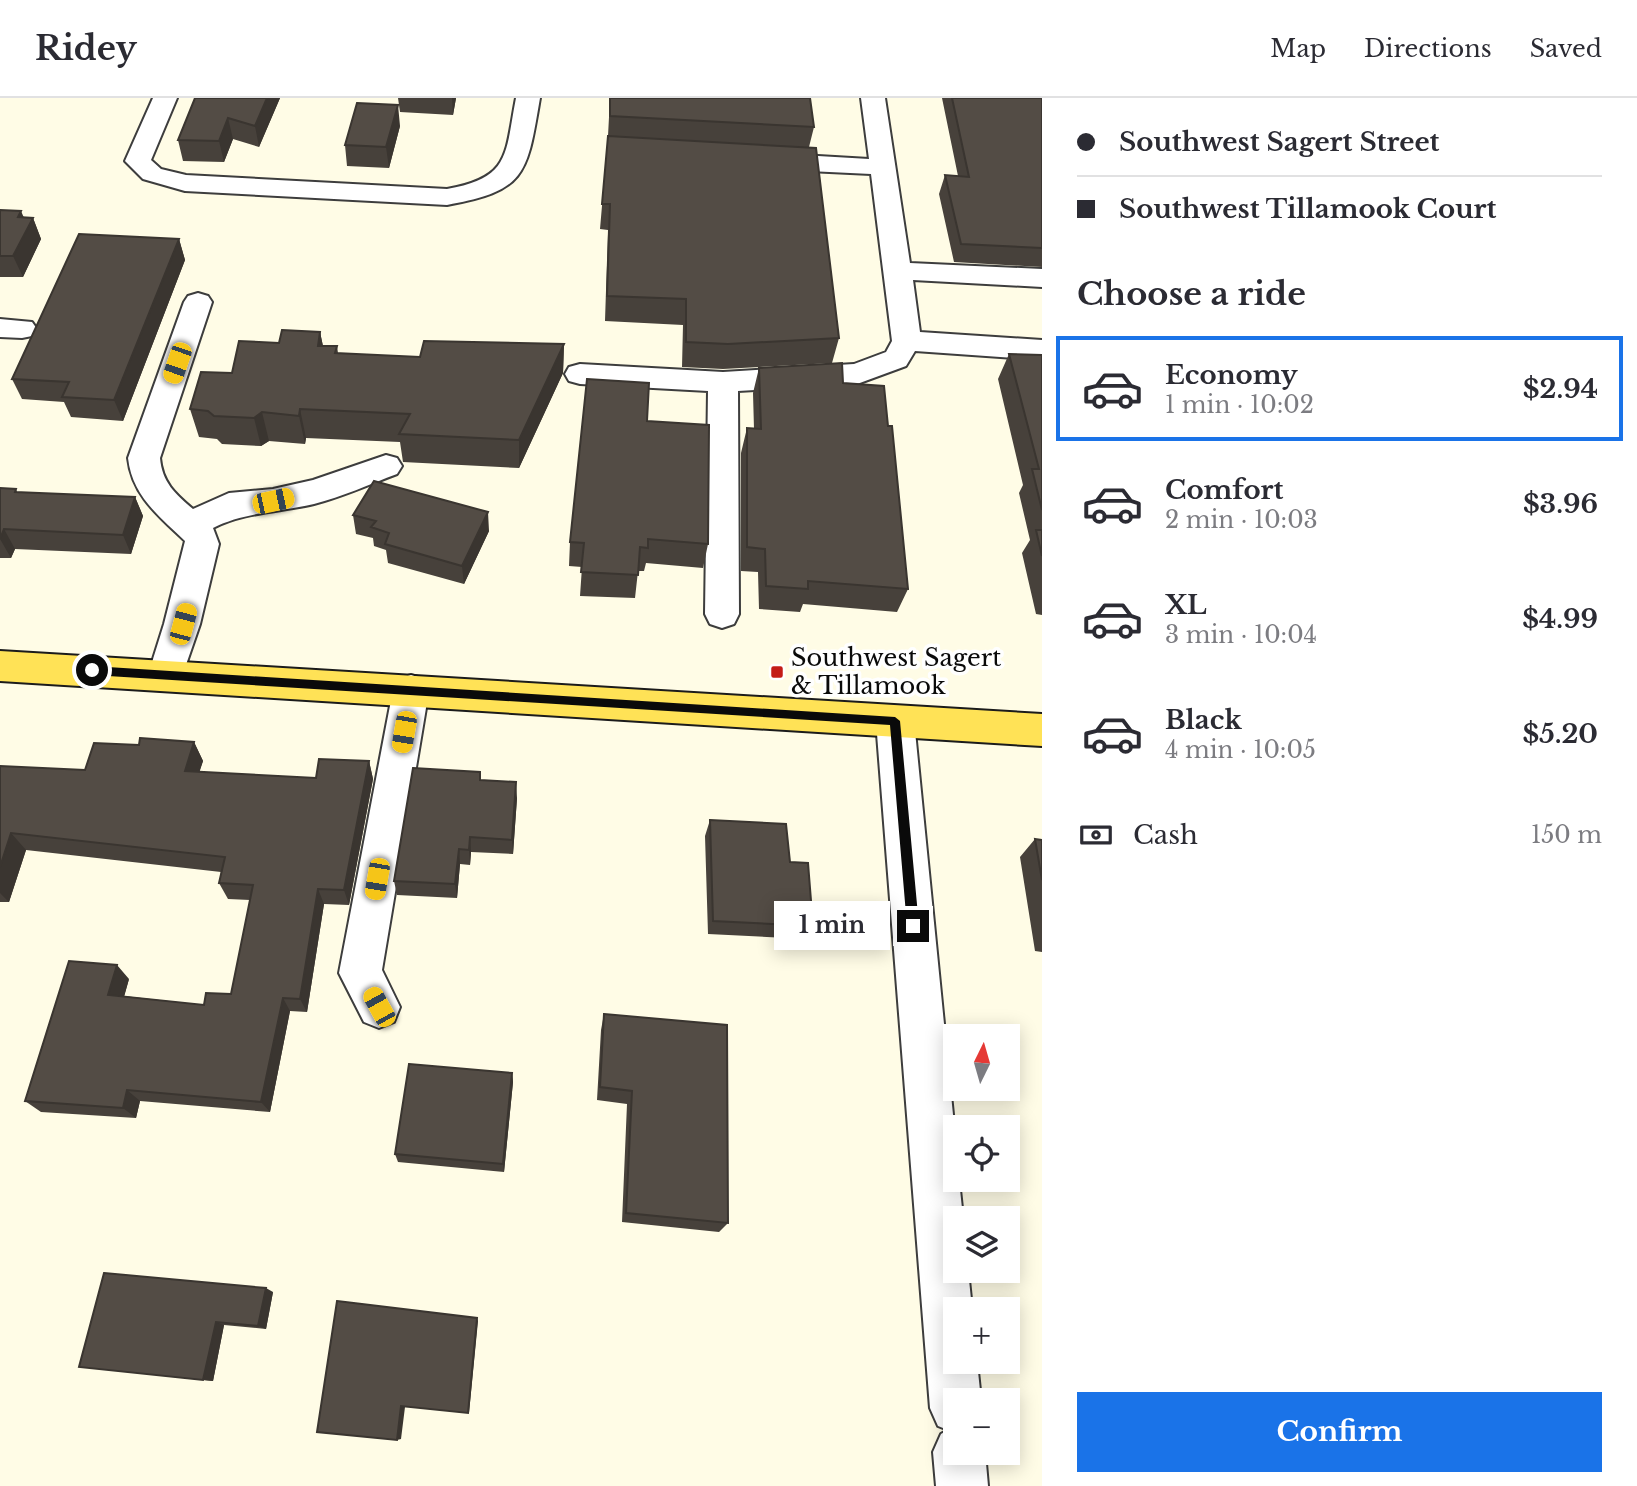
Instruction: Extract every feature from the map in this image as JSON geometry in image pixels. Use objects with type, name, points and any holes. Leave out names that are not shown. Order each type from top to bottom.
[{"type":"main road","points":[[0,666],[1042,730]]},
{"type":"street","points":[[165,98],[138,160],[152,174],[185,183],[447,197],[491,188],[505,179],[515,166],[528,98]]},
{"type":"street","points":[[580,374],[723,382],[857,374],[896,359],[907,341],[873,98]]},
{"type":"street","points":[[746,160],[884,167]]},
{"type":"street","points":[[897,271],[1042,278]]},
{"type":"street","points":[[166,675],[183,624],[202,544],[201,536],[164,503],[149,481],[144,467],[151,434],[198,302]]},
{"type":"street","points":[[907,341],[1042,349]]},
{"type":"street","points":[[722,614],[723,382]]},
{"type":"street","points":[[189,526],[229,505],[273,501],[318,491],[386,466]]},
{"type":"street","points":[[379,1007],[360,973],[411,690]]},
{"type":"street","points":[[895,721],[954,1388]]},
{"type":"street","points":[[960,1465],[962,1486]]},
{"type":"building","points":[[195,98],[267,98],[255,126],[228,118],[219,141],[178,140]]},
{"type":"building","points":[[610,98],[810,98],[814,127],[610,116]]},
{"type":"building","points":[[952,98],[1042,98],[1042,248],[961,244],[945,175],[969,177]]},
{"type":"building","points":[[357,103],[398,105],[386,147],[345,145]]},
{"type":"building","points":[[608,136],[816,148],[839,338],[728,344],[686,342],[686,299],[607,296],[610,204],[602,204]]},
{"type":"building","points":[[0,210],[21,211],[18,217],[33,218],[13,256],[0,256]]},
{"type":"building","points":[[79,234],[179,239],[114,400],[62,397],[69,382],[12,379]]},
{"type":"building","points":[[282,330],[320,332],[318,346],[337,346],[335,353],[420,357],[424,341],[564,344],[519,440],[399,434],[410,414],[300,409],[299,416],[262,412],[254,418],[214,416],[208,411],[190,409],[201,372],[232,373],[239,341],[279,343]]},
{"type":"building","points":[[1009,354],[1042,355],[1042,510],[1032,469],[1039,469]]},
{"type":"building","points":[[842,363],[843,383],[884,386],[888,426],[892,426],[908,589],[808,581],[808,589],[766,586],[765,549],[747,547],[747,428],[761,429],[759,368]]},
{"type":"building","points":[[587,379],[649,383],[647,421],[709,425],[708,544],[648,539],[648,548],[640,547],[638,575],[581,572],[584,543],[570,542]]},
{"type":"building","points":[[374,481],[488,512],[462,566],[385,544],[389,533],[371,527],[376,521],[353,515]]},
{"type":"building","points":[[0,488],[16,489],[15,492],[135,497],[123,535],[4,529],[0,539]]},
{"type":"building","points":[[1036,530],[1042,530],[1042,556]]},
{"type":"building","points":[[140,738],[194,742],[185,771],[316,778],[319,759],[369,761],[344,890],[318,889],[300,999],[283,998],[261,1102],[127,1090],[123,1108],[25,1101],[69,961],[117,965],[108,995],[204,1005],[206,993],[231,994],[253,885],[219,883],[225,857],[11,833],[0,867],[0,766],[85,770],[94,743],[139,745]]},
{"type":"building","points":[[413,768],[480,772],[480,780],[516,782],[512,840],[470,837],[469,850],[459,849],[455,884],[394,881]]},
{"type":"building","points":[[710,820],[786,824],[790,862],[808,863],[813,926],[713,921]]},
{"type":"building","points":[[1035,839],[1042,840],[1042,880]]},
{"type":"building","points":[[604,1014],[727,1025],[728,1223],[626,1213],[632,1091],[600,1087]]},
{"type":"building","points":[[409,1064],[512,1073],[503,1164],[395,1154]]},
{"type":"building","points":[[104,1273],[266,1288],[258,1326],[216,1322],[203,1380],[79,1367]]},
{"type":"building","points":[[337,1301],[477,1318],[468,1413],[401,1406],[397,1440],[317,1432]]},
{"type":"place","name":"Southwest Sagert & Tillamook","points":[[777,672]]},
{"type":"route","points":[[92,670],[895,721],[913,926]]}]
